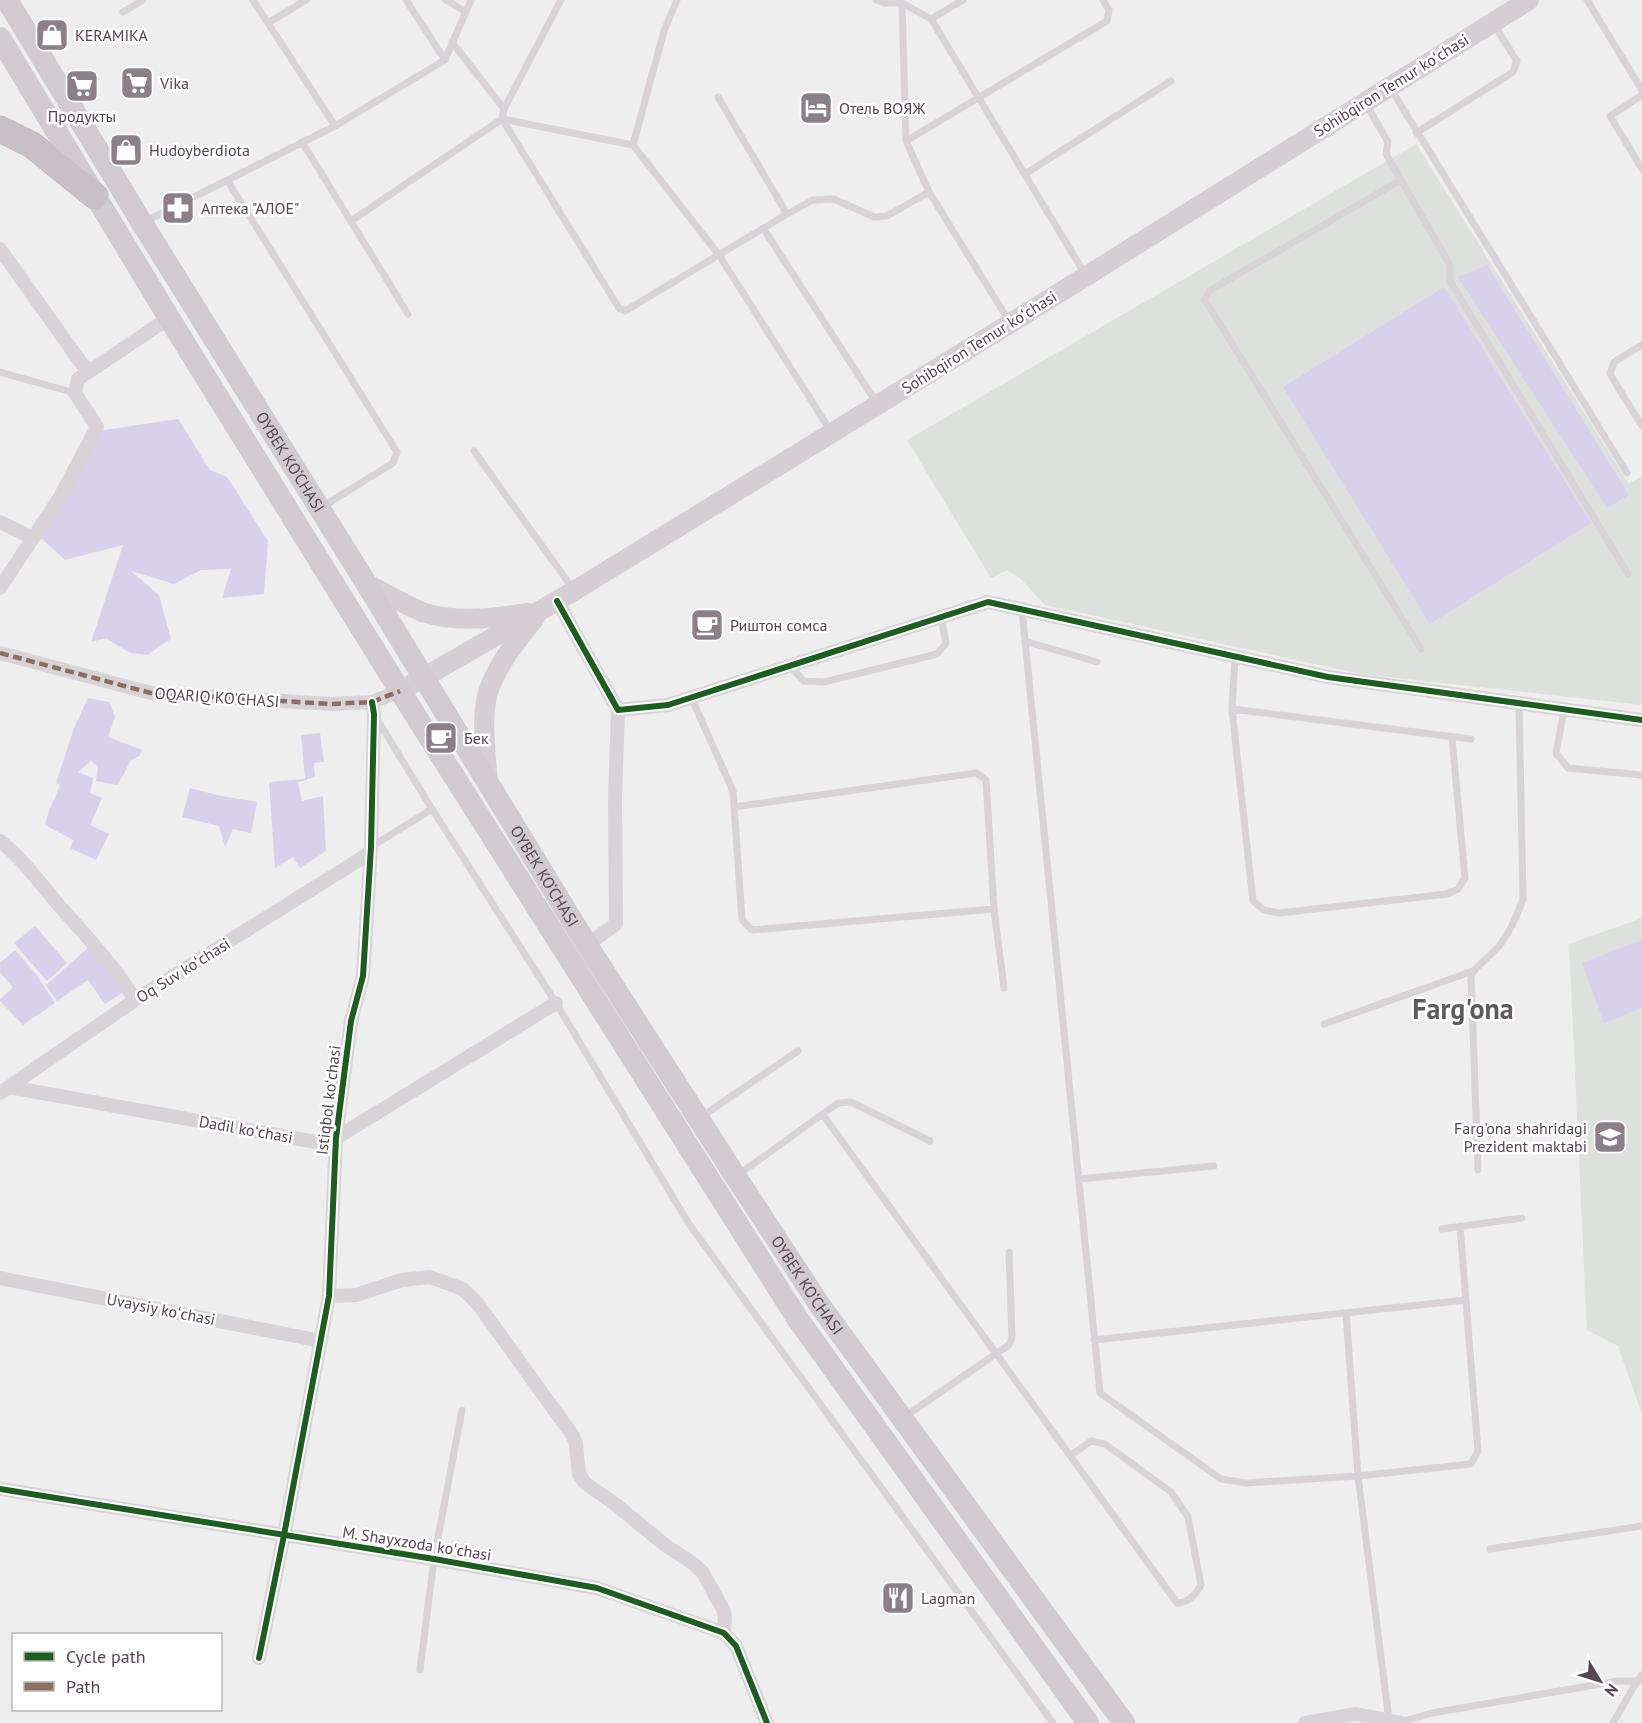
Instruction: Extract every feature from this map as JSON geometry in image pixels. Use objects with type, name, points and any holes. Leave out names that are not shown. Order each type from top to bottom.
[{"type":"highway","points":[[0,129],[32,145],[95,196]]},
{"type":"main road","name":"OYBEK KO‘CHASI","points":[[7,0],[587,945],[736,1177],[819,1304],[1124,1723]]},
{"type":"main road","name":"Sohibqiron Temur koʻchasi","points":[[400,691],[574,591],[1011,323],[1529,0]]},
{"type":"main road","name":"OYBEK KO‘CHASI","points":[[0,38],[169,318],[400,691],[797,1318],[1088,1723]]},
{"type":"main road","points":[[366,583],[424,613],[455,619],[494,618],[548,606]]},
{"type":"main road","points":[[488,782],[484,719],[490,686],[509,650],[548,606]]},
{"type":"street","points":[[0,249],[87,371]]},
{"type":"street","points":[[0,588],[60,497],[97,427],[75,393],[78,379],[169,318]]},
{"type":"street","points":[[0,522],[33,538]]},
{"type":"street","points":[[618,710],[668,705],[988,602],[1328,677],[1642,720]]},
{"type":"street","points":[[548,606],[618,710],[615,800],[616,924],[587,945]]},
{"type":"street","name":"OQARIQ KO'CHASI","points":[[0,653],[151,693],[373,708],[400,691]]},
{"type":"street","name":"Istiqbol koʻchasi","points":[[259,1658],[329,1296],[336,1138],[351,1021],[363,976],[370,850],[373,708]]},
{"type":"street","points":[[0,841],[28,869],[85,935],[123,981],[135,1000]]},
{"type":"street","name":"Oq Suv koʻchasi","points":[[5,1090],[135,1000],[370,850]]},
{"type":"street","name":"Dadil koʻchasi","points":[[5,1090],[316,1142],[336,1138],[556,1003]]},
{"type":"street","points":[[329,1296],[356,1295],[402,1280],[430,1277],[463,1289],[478,1304],[573,1436],[579,1474],[585,1483],[703,1573],[724,1611],[724,1633],[736,1646],[767,1723]]},
{"type":"street","name":"Uvaysiy koʻchasi","points":[[0,1278],[321,1341]]},
{"type":"street","name":"M. Shayxzoda koʻchasi","points":[[0,1489],[434,1559],[597,1588],[724,1633]]},
{"type":"street","points":[[1305,1723],[1356,1714],[1397,1722]]},
{"type":"lane","points":[[123,12],[143,0]]},
{"type":"lane","points":[[253,0],[335,126]]},
{"type":"lane","points":[[268,23],[306,0]]},
{"type":"lane","points":[[406,0],[445,60]]},
{"type":"lane","points":[[446,0],[465,12]]},
{"type":"lane","points":[[142,223],[335,126],[445,60],[471,0]]},
{"type":"lane","points":[[561,0],[504,109],[502,119],[619,308],[626,311],[813,200],[834,199],[874,217],[887,216],[929,192]]},
{"type":"lane","points":[[633,145],[664,31],[677,0]]},
{"type":"lane","points":[[876,0],[884,3],[902,3],[931,19],[1086,276]]},
{"type":"lane","points":[[931,19],[963,0]]},
{"type":"lane","points":[[906,141],[1107,21],[1109,10],[1103,0]]},
{"type":"lane","points":[[1587,0],[1642,90]]},
{"type":"lane","points":[[902,3],[906,141],[929,192],[1011,323]]},
{"type":"lane","points":[[1416,133],[1513,72],[1517,61],[1492,23]]},
{"type":"lane","points":[[452,42],[504,109]]},
{"type":"lane","points":[[1024,174],[1171,81]]},
{"type":"lane","points":[[1389,87],[1627,473]]},
{"type":"lane","points":[[1642,95],[1610,116],[1642,169]]},
{"type":"lane","points":[[718,97],[787,214]]},
{"type":"lane","points":[[1365,102],[1388,142],[1386,154],[1450,265],[1450,281],[1628,574]]},
{"type":"lane","points":[[351,221],[502,119],[633,145],[719,255],[832,432]]},
{"type":"lane","points":[[302,142],[408,314]]},
{"type":"lane","points":[[227,180],[397,452],[393,463],[319,508]]},
{"type":"lane","points":[[1401,180],[1209,291],[1205,300],[1421,649]]},
{"type":"lane","points":[[763,228],[878,404]]},
{"type":"lane","points":[[1642,345],[1614,362],[1610,374],[1642,426]]},
{"type":"lane","points":[[0,372],[75,393]]},
{"type":"lane","points":[[474,451],[574,591]]},
{"type":"lane","points":[[1022,610],[1100,1394],[1221,1479],[1245,1482],[1358,1476],[1471,1464],[1478,1451],[1460,1226]]},
{"type":"lane","points":[[789,666],[804,681],[824,682],[937,654],[946,643],[941,617]]},
{"type":"lane","points":[[1025,641],[1097,662]]},
{"type":"lane","points":[[1235,657],[1232,709],[1254,901],[1264,910],[1279,913],[1447,894],[1458,889],[1465,878],[1452,738]]},
{"type":"lane","points":[[691,698],[733,791],[742,920],[752,930],[994,909]]},
{"type":"lane","points":[[1324,1024],[1473,971],[1499,946],[1514,924],[1523,899],[1519,704]]},
{"type":"lane","points":[[373,708],[432,809],[556,1003],[689,1224],[1053,1723]]},
{"type":"lane","points":[[1232,709],[1471,739]]},
{"type":"lane","points":[[1564,710],[1556,753],[1568,768],[1642,775]]},
{"type":"lane","points":[[734,807],[976,773],[986,780],[994,909],[1004,988]]},
{"type":"lane","points":[[370,850],[432,809]]},
{"type":"lane","points":[[1473,971],[1471,976],[1478,1170]]},
{"type":"lane","points":[[698,1118],[798,1051]]},
{"type":"lane","points":[[736,1177],[838,1103],[850,1102],[930,1141]]},
{"type":"lane","points":[[823,1115],[1070,1456],[1177,1603],[1183,1603],[1197,1592],[1201,1585],[1188,1517],[1171,1492],[1105,1444],[1091,1441],[1070,1456]]},
{"type":"lane","points":[[1079,1179],[1214,1166]]},
{"type":"lane","points":[[1442,1229],[1522,1218]]},
{"type":"lane","points":[[902,1418],[1009,1345],[1012,1338],[1009,1252]]},
{"type":"lane","points":[[1095,1340],[1466,1300]]},
{"type":"lane","points":[[1346,1313],[1358,1476],[1397,1722],[1444,1711],[1640,1679]]},
{"type":"lane","points":[[420,1670],[434,1559],[462,1410]]},
{"type":"lane","points":[[1490,1549],[1642,1526]]},
{"type":"lane","points":[[1613,1723],[1640,1679]]},
{"type":"shaded area","points":[[1416,144],[1629,484],[1642,476],[1642,705],[1361,674],[1045,605],[1020,578],[1007,570],[991,578],[907,440]]},
{"type":"shaded area","points":[[1487,265],[1629,495],[1607,508],[1458,277]]},
{"type":"shaded area","points":[[1444,287],[1591,523],[1430,624],[1283,387]]},
{"type":"shaded area","points":[[178,419],[210,470],[227,477],[268,541],[264,594],[222,598],[231,569],[201,570],[174,584],[131,571],[159,595],[171,639],[147,655],[130,653],[106,638],[91,642],[123,545],[65,560],[40,537],[97,431]]},
{"type":"shaded area","points":[[88,698],[109,702],[115,717],[108,737],[142,750],[139,756],[131,760],[118,785],[96,781],[98,766],[91,761],[78,772],[93,778],[90,793],[102,798],[90,825],[109,834],[96,860],[70,848],[73,840],[45,825],[60,785],[56,783],[74,728]]},
{"type":"shaded area","points":[[320,733],[324,762],[314,763],[315,777],[298,782],[302,801],[323,796],[326,851],[300,868],[293,857],[275,868],[269,782],[305,779],[301,735]]},
{"type":"shaded area","points":[[190,788],[257,802],[251,833],[233,829],[225,847],[219,826],[182,817]]},
{"type":"shaded area","name":"Farg'ona shahridagi Prezident maktabi","points":[[1642,918],[1642,1414],[1618,1346],[1587,1330],[1569,944]]},
{"type":"shaded area","points":[[35,926],[67,963],[47,981],[14,943]]},
{"type":"shaded area","points":[[1642,940],[1642,1008],[1604,1023],[1582,963]]},
{"type":"shaded area","points":[[88,948],[123,992],[105,1004],[88,980],[57,1001],[46,985]]},
{"type":"shaded area","points":[[15,950],[35,973],[55,1003],[23,1025],[0,1001],[13,988],[0,972],[0,963]]},
{"type":"marked path","points":[[0,653],[151,693],[331,704],[372,702],[400,691]]},
{"type":"cycle path","points":[[557,601],[618,710],[668,705],[988,602],[1328,677],[1642,720]]},
{"type":"cycle path","points":[[259,1658],[329,1296],[336,1138],[351,1021],[363,976],[371,847],[374,714],[372,702]]},
{"type":"cycle path","points":[[0,1489],[434,1559],[597,1588],[724,1633],[736,1646],[767,1723]]},
{"type":"place","name":"KERAMIKA","points":[[52,35]]},
{"type":"place","name":"Vika","points":[[137,83]]},
{"type":"place","name":"Продукты","points":[[82,86]]},
{"type":"place","name":"Отель ВОЯЖ","points":[[816,108]]},
{"type":"place","name":"Hudoyberdiota","points":[[126,150]]},
{"type":"place","name":"Аптека \"АЛОЕ\"","points":[[178,208]]},
{"type":"place","name":"Риштон сомса","points":[[707,625]]},
{"type":"place","name":"Бек","points":[[441,738]]},
{"type":"place","name":"Farg'ona shahridagi Prezident maktabi","points":[[1610,1137]]},
{"type":"place","name":"Lagman","points":[[898,1598]]},
{"type":"district","name":"Farg'ona","points":[[1463,1008]]}]
